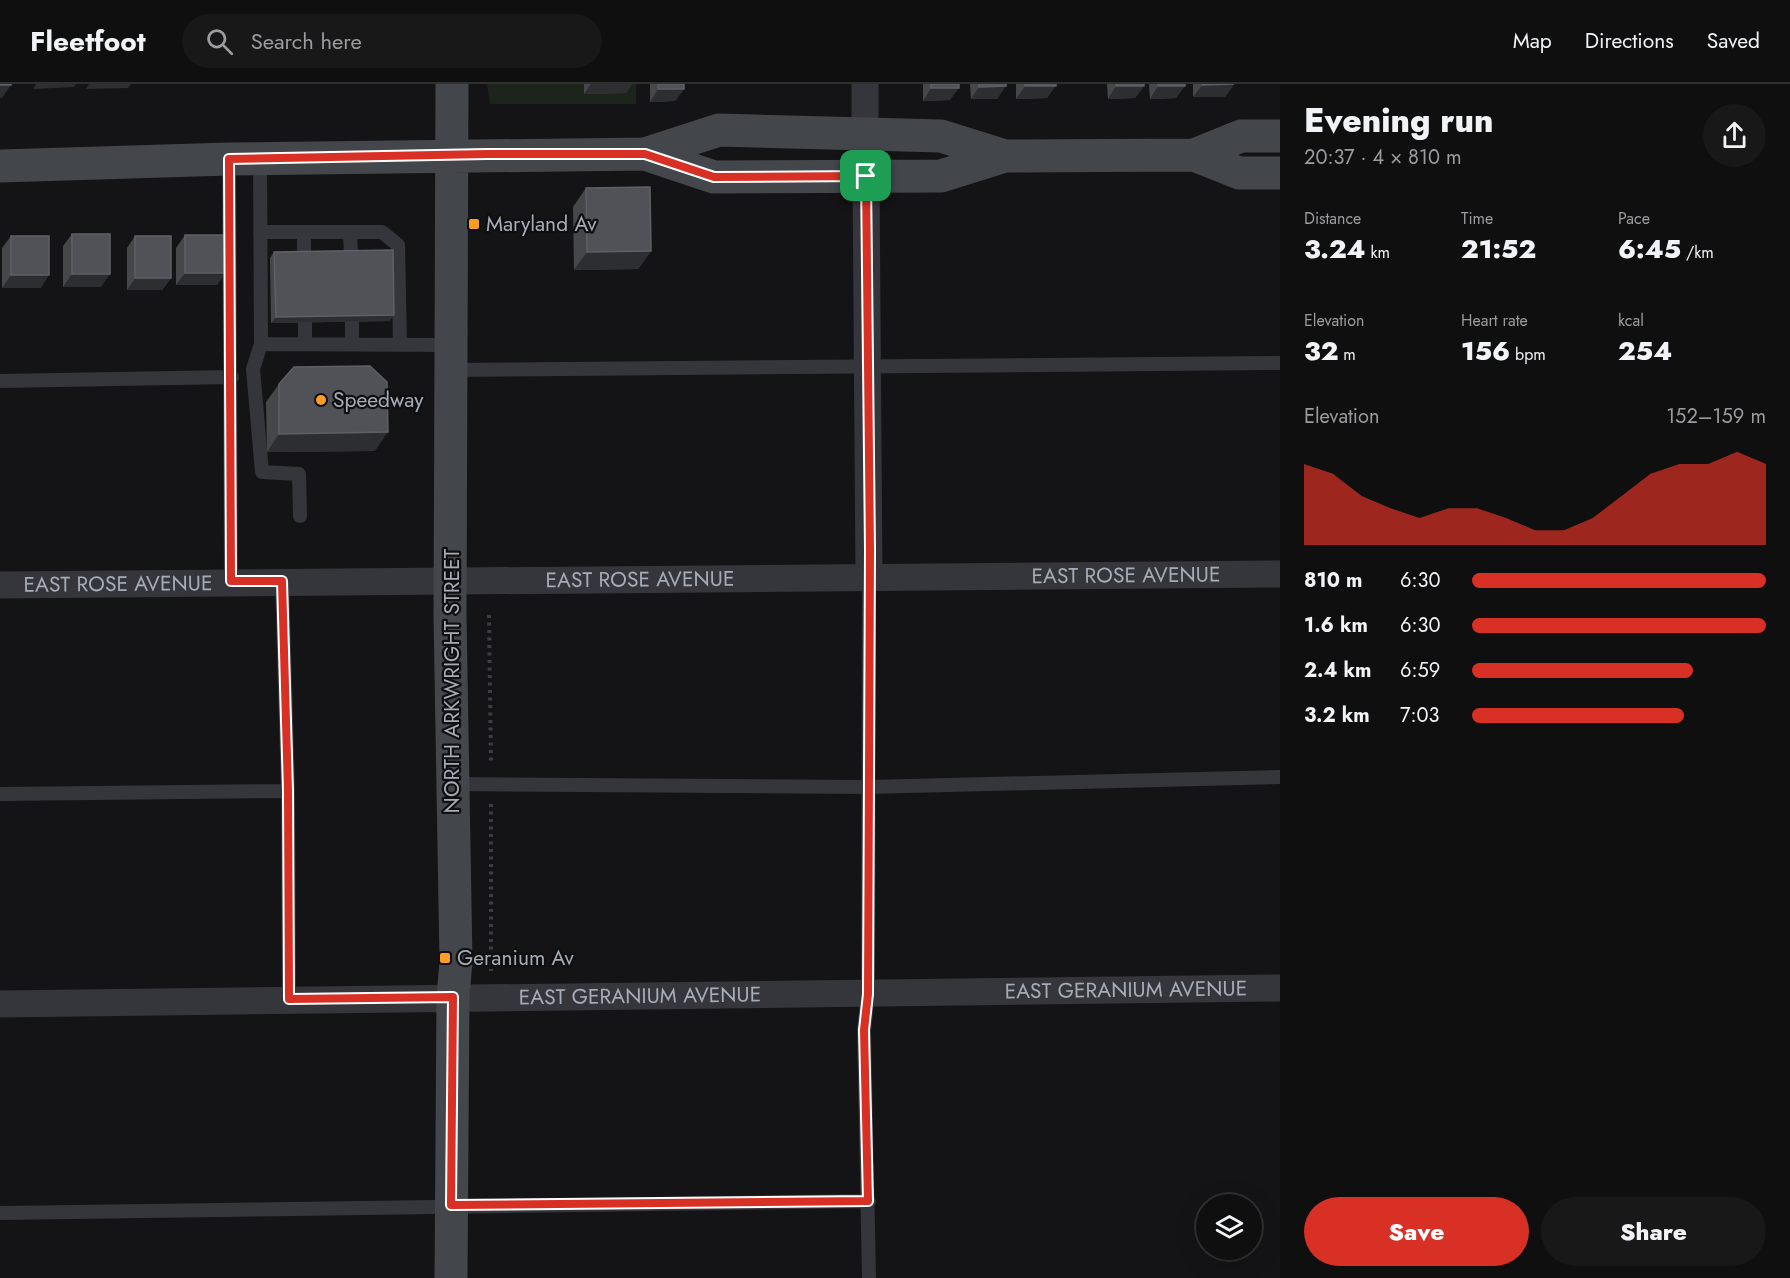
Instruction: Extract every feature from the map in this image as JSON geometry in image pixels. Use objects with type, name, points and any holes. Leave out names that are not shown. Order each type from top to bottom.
[{"type":"main road","name":"NORTH ARKWRIGHT STREET","points":[[452,84],[450,580],[451,783],[456,961],[453,997],[452,1278]]},
{"type":"main road","points":[[0,166],[244,159],[645,154],[718,130],[941,136],[1005,156]]},
{"type":"main road","points":[[1194,155],[1241,136],[1280,136]]},
{"type":"main road","points":[[645,154],[714,177],[941,176],[1005,156],[1194,155],[1239,172],[1280,173]]},
{"type":"street","points":[[865,84],[865,134]]},
{"type":"street","points":[[866,176],[868,577]]},
{"type":"street","name":"EAST ROSE AVENUE","points":[[0,585],[231,581],[1280,574]]},
{"type":"street","name":"EAST GERANIUM AVENUE","points":[[0,1004],[1280,988]]},
{"type":"lane","points":[[244,159],[260,232],[261,344],[253,369],[262,472],[299,474],[300,516]]},
{"type":"lane","points":[[231,581],[232,377],[244,159]]},
{"type":"lane","points":[[260,232],[382,232],[398,245],[399,344]]},
{"type":"lane","points":[[304,232],[304,257]]},
{"type":"lane","points":[[350,232],[351,257]]},
{"type":"lane","points":[[305,322],[305,344]]},
{"type":"lane","points":[[352,322],[352,344]]},
{"type":"lane","points":[[261,344],[399,344],[450,357],[867,366],[1280,363]]},
{"type":"lane","points":[[0,381],[232,377]]},
{"type":"lane","points":[[868,577],[868,994],[864,1030],[868,1278]]},
{"type":"lane","points":[[282,581],[288,791],[289,999]]},
{"type":"lane","points":[[451,783],[868,787],[1280,777]]},
{"type":"lane","points":[[0,794],[288,791]]},
{"type":"lane","points":[[0,1213],[868,1201]]},
{"type":"shaded area","points":[[487,84],[636,84],[636,104],[490,104]]},
{"type":"building","points":[[658,84],[684,84],[684,89],[658,89]]},
{"type":"building","points":[[931,84],[959,84],[959,88],[931,88]]},
{"type":"building","points":[[979,84],[1006,84],[1006,86],[979,87]]},
{"type":"building","points":[[1025,84],[1056,84],[1056,86],[1025,86]]},
{"type":"building","points":[[1116,84],[1144,84],[1144,86],[1116,86]]},
{"type":"building","points":[[1158,84],[1185,84],[1185,86],[1158,86]]},
{"type":"building","points":[[650,187],[651,251],[587,252],[586,188]]},
{"type":"building","points":[[72,234],[110,234],[110,274],[72,274]]},
{"type":"building","points":[[185,235],[225,235],[225,273],[185,273]]},
{"type":"building","points":[[11,236],[49,236],[49,275],[11,275]]},
{"type":"building","points":[[135,236],[171,236],[171,278],[135,278]]},
{"type":"building","points":[[393,250],[394,315],[276,317],[274,252]]},
{"type":"building","points":[[370,366],[387,382],[388,432],[279,434],[279,384],[294,367]]},
{"type":"place","name":"Maryland Av","points":[[474,224]]},
{"type":"place","name":"Speedway","points":[[321,400]]},
{"type":"place","name":"Geranium Av","points":[[445,958]]},
{"type":"route","points":[[487,154],[645,154],[714,177],[866,176],[870,550],[868,577],[868,994],[864,1030],[868,1201],[451,1205],[453,997],[289,999],[288,791],[282,581],[231,581],[232,377],[229,159],[487,154]]}]
